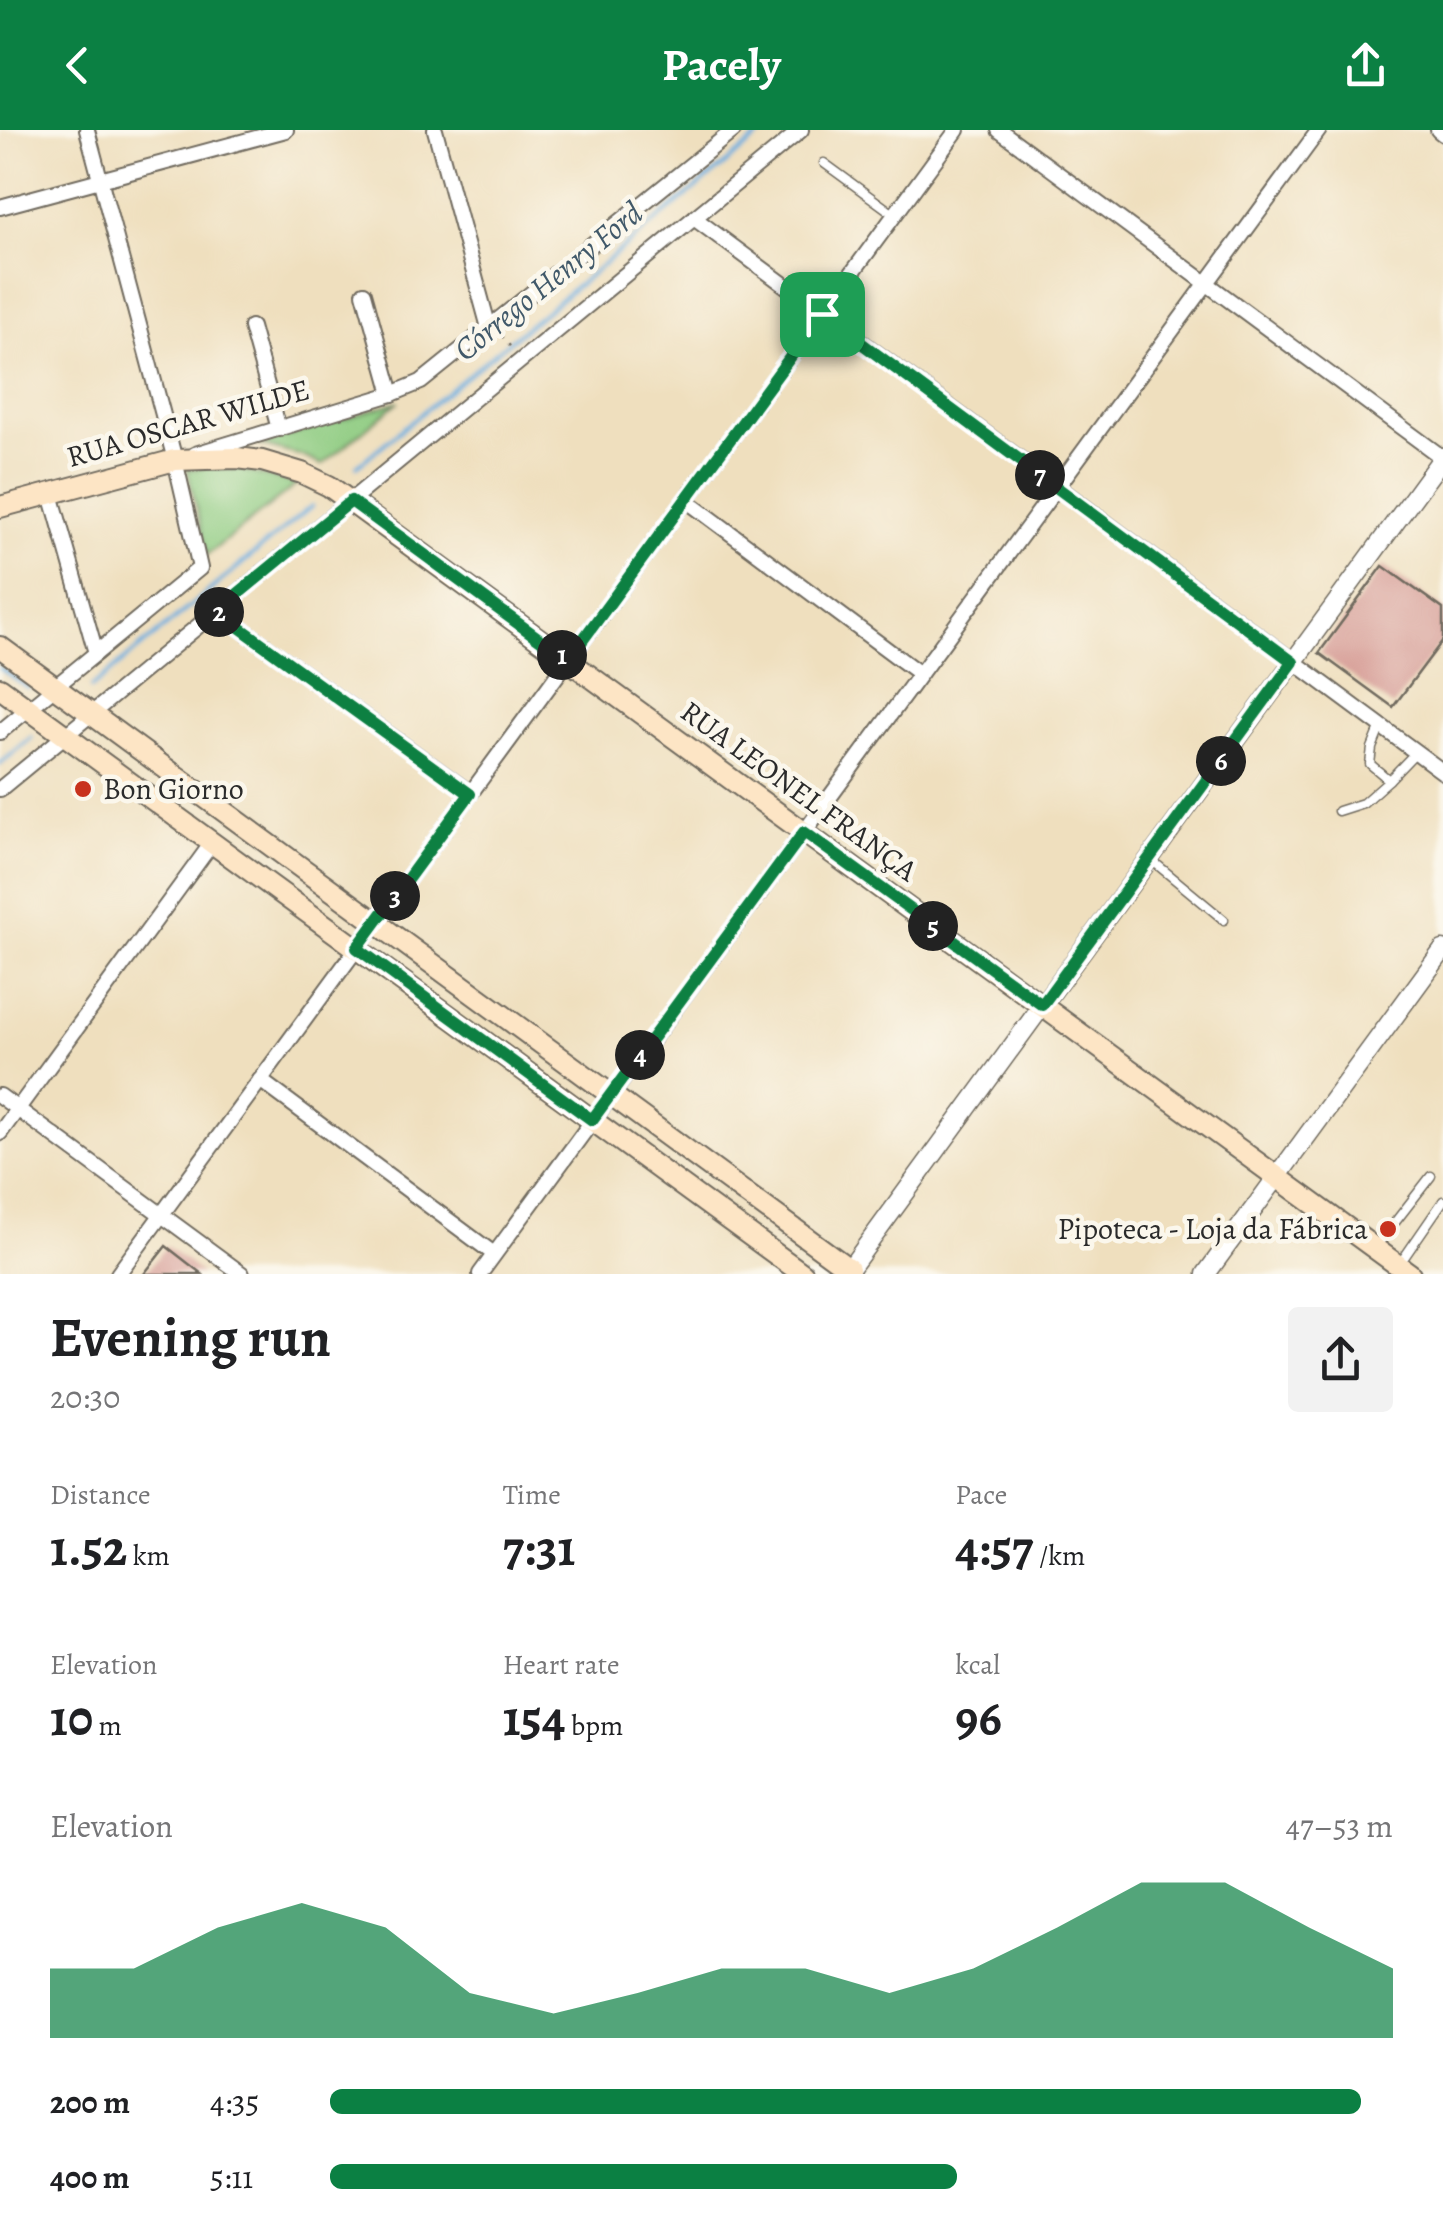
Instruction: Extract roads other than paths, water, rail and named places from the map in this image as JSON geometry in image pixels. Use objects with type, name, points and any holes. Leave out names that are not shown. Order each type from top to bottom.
[{"type":"main road","name":"RUA OSCAR WILDE","points":[[0,508],[175,460]]},
{"type":"main road","name":"RUA LEONEL FRANÇA","points":[[175,460],[262,461],[329,486],[1404,1270]]},
{"type":"main road","points":[[0,647],[611,1094],[847,1272]]},
{"type":"main road","points":[[0,688],[803,1274]]},
{"type":"street","points":[[0,732],[200,568],[87,130]]},
{"type":"street","points":[[0,207],[286,130]]},
{"type":"street","points":[[435,130],[493,330]]},
{"type":"street","name":"RUA OSCAR WILDE","points":[[175,460],[421,382],[493,330],[734,130]]},
{"type":"street","points":[[0,790],[801,130]]},
{"type":"street","points":[[118,1274],[957,130]]},
{"type":"street","points":[[847,1272],[1443,458],[999,130]]},
{"type":"street","points":[[480,1274],[1318,130]]},
{"type":"street","points":[[694,218],[1443,772]]},
{"type":"street","points":[[364,293],[392,394]]},
{"type":"street","points":[[251,326],[279,428]]},
{"type":"street","points":[[51,494],[96,653]]},
{"type":"street","points":[[686,500],[920,674]]},
{"type":"street","points":[[217,611],[470,794]]},
{"type":"street","points":[[0,1132],[212,843]]},
{"type":"street","points":[[1206,1274],[1443,950]]},
{"type":"street","points":[[260,1080],[494,1254]]},
{"type":"street","points":[[0,1096],[242,1274]]},
{"type":"lane","points":[[824,163],[894,215]]},
{"type":"lane","points":[[1380,726],[1370,764],[1389,780]]},
{"type":"lane","points":[[1338,812],[1363,803],[1416,752]]},
{"type":"lane","points":[[1149,858],[1224,920]]},
{"type":"lane","points":[[1375,1248],[1431,1176]]},
{"type":"lane","points":[[1404,1270],[1443,1201]]},
{"type":"waterway","name":"Córrego Henry Ford","points":[[357,466],[767,130]]},
{"type":"waterway","name":"Córrego Henry Ford","points":[[91,688],[312,506]]},
{"type":"waterway","points":[[0,668],[28,688]]},
{"type":"waterway","name":"Córrego Henry Ford","points":[[0,764],[32,737]]},
{"type":"place","name":"Bon Giorno","points":[[83,789]]},
{"type":"place","name":"Pipoteca - Loja da Fábrica","points":[[1388,1229]]}]
